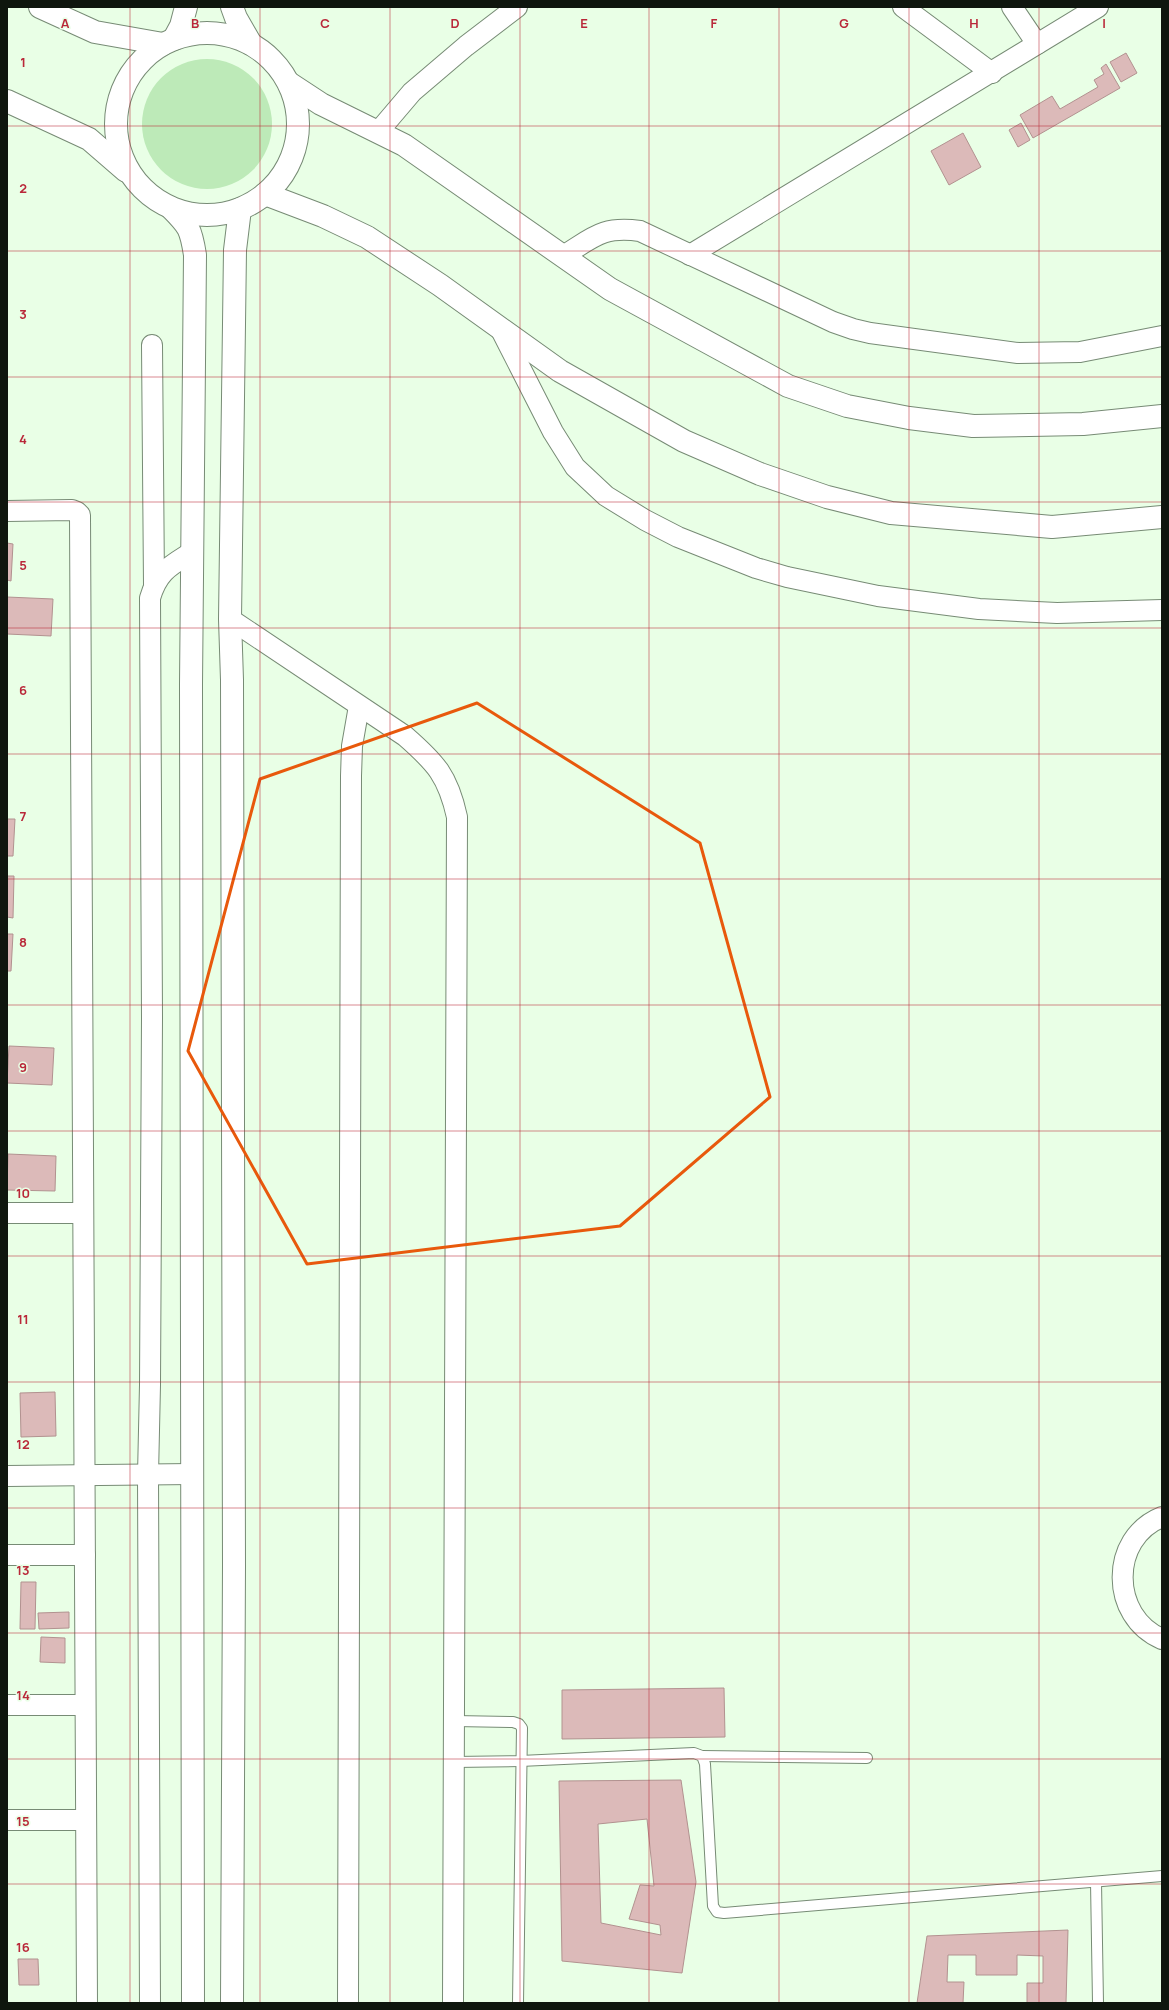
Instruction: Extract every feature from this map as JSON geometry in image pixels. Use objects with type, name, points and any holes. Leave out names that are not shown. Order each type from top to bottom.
[{"type":"street","points":[[40,7],[67,13],[96,32],[168,41],[206,32],[251,44],[272,59],[289,83],[295,100],[296,142],[289,163],[274,186],[265,194],[240,209],[219,214],[194,214],[171,208]]},
{"type":"street","points":[[130,174],[118,147],[116,114],[130,74],[141,60],[168,41],[181,26],[186,7]]},
{"type":"street","points":[[232,7],[236,18],[251,44]]},
{"type":"street","points":[[378,132],[412,92],[466,46],[517,7]]},
{"type":"street","points":[[903,7],[992,73]]},
{"type":"street","points":[[1012,7],[1037,44]]},
{"type":"street","points":[[690,255],[992,73],[1098,7]]},
{"type":"street","points":[[289,83],[321,104],[404,145],[610,289],[788,386],[847,406],[908,418],[973,426],[1083,424],[1162,416]]},
{"type":"street","points":[[7,101],[89,139],[130,174],[148,194],[171,208],[188,225],[195,255],[192,552],[193,2003]]},
{"type":"street","points":[[265,194],[323,216],[367,237],[560,371],[684,441],[760,474],[827,497],[891,512],[1052,527],[1162,517]]},
{"type":"street","points":[[232,2003],[234,1557],[232,696],[230,619],[235,250],[240,209]]},
{"type":"street","points":[[563,256],[600,233],[619,228],[640,231],[833,322],[853,329],[870,333],[1018,353],[1080,352],[1162,336]]},
{"type":"street","points":[[500,328],[553,432],[575,467],[606,496],[645,520],[678,537],[756,568],[788,577],[878,596],[979,609],[1049,612],[1162,610]]},
{"type":"street","points":[[150,2003],[148,1474],[152,1042],[150,606],[154,585],[152,345]]},
{"type":"street","points":[[7,511],[72,510],[78,512],[80,515],[87,2003]]},
{"type":"street","points":[[154,585],[167,568],[192,552]]},
{"type":"street","points":[[230,619],[405,736],[429,757],[445,777],[452,795],[457,817],[453,2003]]},
{"type":"street","points":[[348,2003],[351,776],[352,746],[359,706]]},
{"type":"street","points":[[7,1214],[83,1213]]},
{"type":"street","points":[[7,1476],[193,1474]]},
{"type":"street","points":[[1162,1516],[1154,1520],[1137,1535],[1126,1555],[1122,1577],[1125,1600],[1136,1620],[1153,1635],[1162,1639]]},
{"type":"street","points":[[7,1555],[85,1555]]},
{"type":"street","points":[[7,1705],[85,1705]]},
{"type":"street","points":[[7,1820],[86,1820]]},
{"type":"lane","points":[[455,1721],[513,1722],[519,1724],[522,1728],[520,1761],[518,2003]]},
{"type":"lane","points":[[454,1762],[520,1761],[694,1753],[702,1756],[867,1758]]},
{"type":"lane","points":[[702,1756],[705,1764],[712,1906],[717,1912],[732,1913],[1162,1876]]},
{"type":"lane","points":[[1096,1882],[1098,2003]]},
{"type":"highlighted area","points":[[477,703],[700,843],[770,1097],[620,1226],[307,1264],[188,1051],[260,779]]},
{"type":"green space","points":[[207,59],[232,64],[253,78],[267,99],[272,124],[267,149],[253,170],[232,184],[207,189],[182,184],[161,170],[147,149],[142,124],[147,99],[161,78],[182,64]]},
{"type":"building","points":[[1126,53],[1137,73],[1121,82],[1110,62]]},
{"type":"building","points":[[1106,64],[1120,88],[1033,138],[1020,115],[1052,96],[1060,109],[1098,87],[1094,80],[1104,74],[1101,68]]},
{"type":"building","points":[[1021,123],[1030,140],[1018,147],[1009,130]]},
{"type":"building","points":[[963,133],[981,167],[949,185],[931,151]]},
{"type":"building","points":[[7,543],[13,544],[11,581],[7,580]]},
{"type":"building","points":[[7,597],[53,599],[51,636],[7,634]]},
{"type":"building","points":[[7,819],[15,819],[13,856],[7,856]]},
{"type":"building","points":[[7,876],[14,876],[13,918],[7,917]]},
{"type":"building","points":[[7,934],[13,934],[11,971],[7,971]]},
{"type":"building","points":[[9,1046],[54,1048],[52,1085],[7,1083]]},
{"type":"building","points":[[8,1154],[56,1156],[55,1191],[7,1190]]},
{"type":"building","points":[[55,1392],[56,1436],[21,1437],[20,1393]]},
{"type":"building","points":[[21,1582],[36,1582],[35,1629],[20,1629]]},
{"type":"building","points":[[69,1612],[69,1628],[39,1629],[38,1613]]},
{"type":"building","points":[[41,1637],[65,1638],[65,1663],[40,1662]]},
{"type":"building","points":[[724,1688],[725,1737],[562,1739],[562,1690]]},
{"type":"building","points":[[681,1780],[696,1882],[682,1973],[562,1961],[559,1781]],"holes":[[[647,1819],[654,1886],[640,1885],[629,1919],[660,1925],[661,1935],[601,1923],[598,1824]]]},
{"type":"building","points":[[1068,1930],[1066,2003],[1027,2003],[1027,1983],[1043,1983],[1043,1956],[1017,1955],[1017,1975],[976,1975],[976,1955],[948,1955],[947,1982],[964,1982],[963,2003],[917,2003],[927,1936]]},
{"type":"building","points":[[18,1959],[38,1959],[39,1985],[19,1985]]}]
